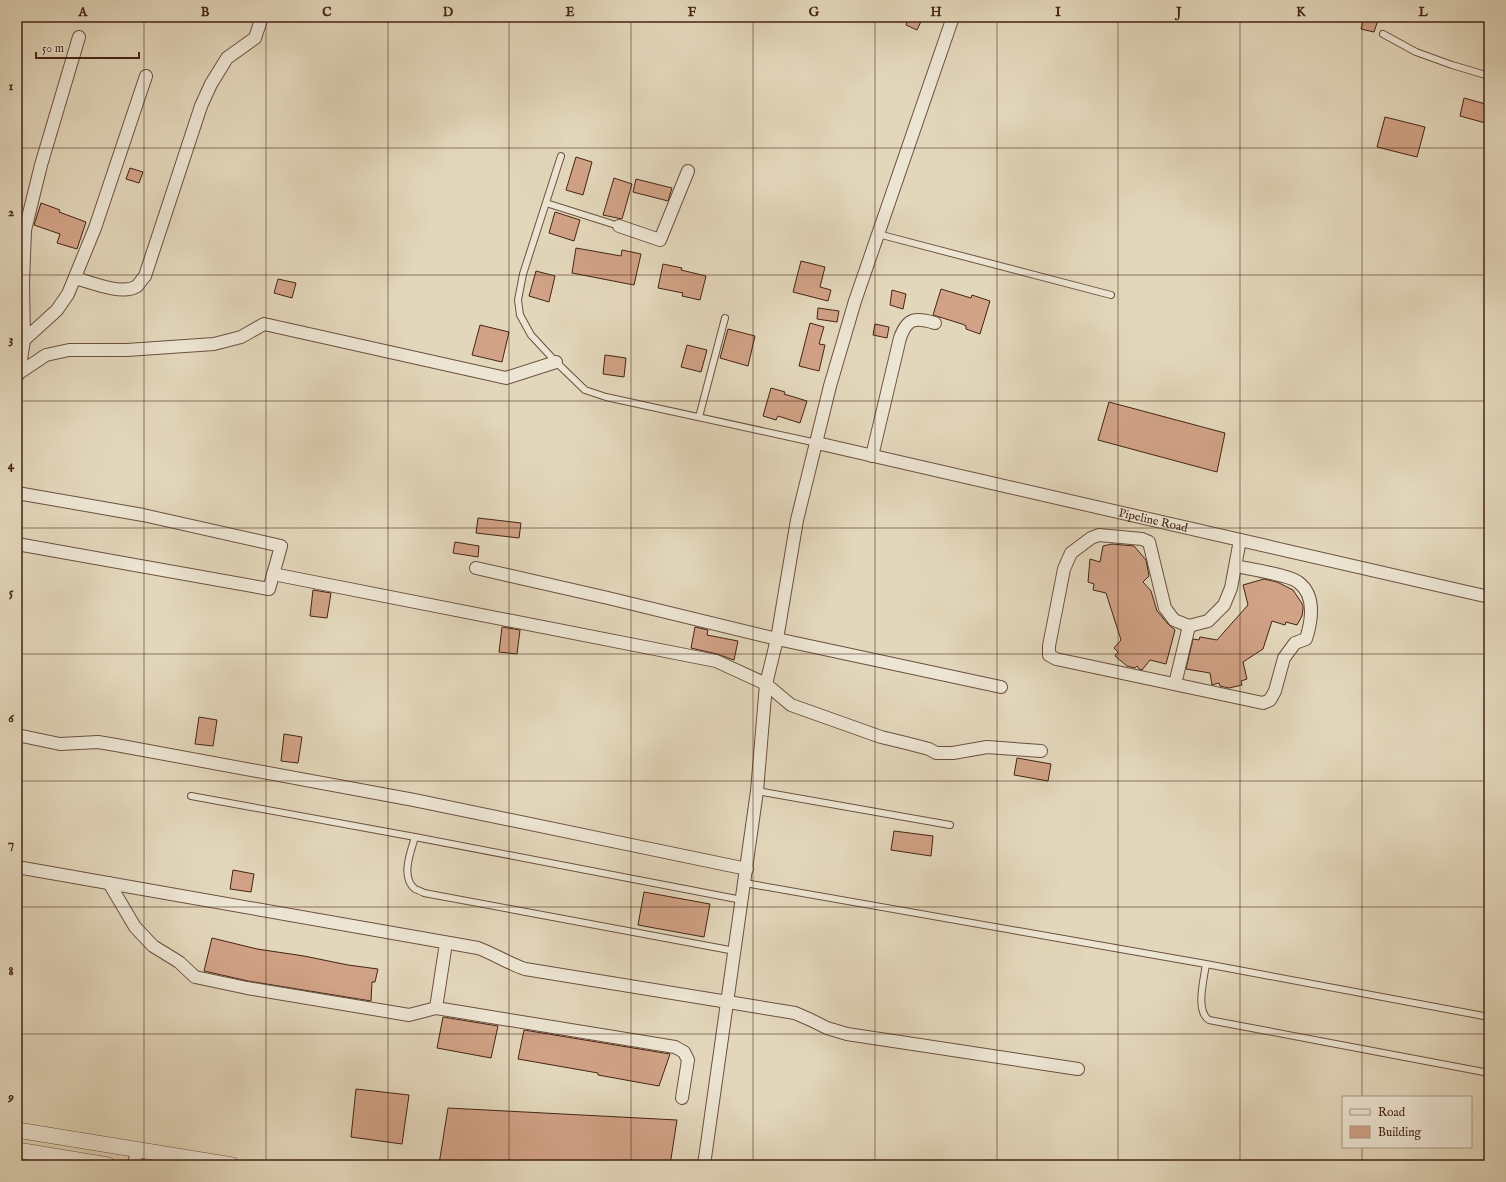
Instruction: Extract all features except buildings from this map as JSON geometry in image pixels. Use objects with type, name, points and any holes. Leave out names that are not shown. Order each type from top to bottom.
[{"type":"street","points":[[75,278],[111,288],[126,290],[136,286],[145,276],[201,106],[211,84],[227,58],[254,38],[262,17]]},
{"type":"street","points":[[704,1165],[747,869],[757,791],[766,684],[777,639],[797,520],[841,349],[878,234],[953,17]]},
{"type":"street","points":[[18,374],[24,340],[23,282],[25,230],[41,165],[79,37]]},
{"type":"street","points":[[24,340],[57,310],[68,294],[96,228],[146,76]]},
{"type":"street","points":[[619,226],[660,240],[688,171]]},
{"type":"street","points":[[872,456],[900,338],[904,327],[912,321],[920,319],[935,323]]},
{"type":"street","points":[[18,374],[46,355],[69,350],[127,350],[214,344],[241,338],[264,324],[506,378],[556,362]]},
{"type":"street","name":"Pipeline Road","points":[[817,443],[1489,597]]},
{"type":"street","points":[[17,493],[143,515],[281,546],[269,589],[17,544]]},
{"type":"street","points":[[1236,566],[1297,581],[1307,590],[1312,604],[1310,626],[1306,639],[1295,643],[1284,658],[1275,691],[1270,700],[1263,703],[1056,659],[1050,655],[1048,646],[1063,577],[1070,553],[1091,538],[1100,535],[1142,539],[1149,542],[1165,608],[1174,620],[1189,626],[1208,621],[1224,605],[1231,588],[1240,540]]},
{"type":"street","points":[[476,568],[777,639],[1001,686]]},
{"type":"street","points":[[273,574],[716,661],[766,684],[791,705],[881,737],[929,749],[936,753],[953,753],[987,747],[1041,752]]},
{"type":"street","points":[[1175,684],[1189,626]]},
{"type":"street","points":[[17,735],[60,744],[98,742],[116,744],[414,800],[747,869]]},
{"type":"street","points":[[17,867],[478,948],[495,954],[508,963],[525,969],[795,1013],[827,1028],[847,1034],[1078,1069]]},
{"type":"street","points":[[109,884],[134,927],[153,946],[179,962],[195,977],[247,988],[409,1015],[436,1008],[675,1047],[684,1052],[688,1060],[682,1098]]},
{"type":"street","points":[[436,1008],[446,943]]},
{"type":"street","points":[[17,1130],[232,1165]]},
{"type":"street","points":[[17,1150],[63,1161],[108,1165]]},
{"type":"street","points":[[134,1165],[137,1150]]},
{"type":"lane","points":[[1382,34],[1416,52],[1489,76]]},
{"type":"lane","points":[[561,156],[523,274],[518,300],[520,315],[531,335],[584,390],[606,397],[817,443]]},
{"type":"lane","points":[[546,203],[619,226]]},
{"type":"lane","points":[[878,234],[1111,295]]},
{"type":"lane","points":[[699,417],[725,318]]},
{"type":"lane","points":[[757,791],[950,825]]},
{"type":"lane","points":[[191,796],[415,837],[742,900]]},
{"type":"lane","points":[[415,837],[407,868],[408,879],[414,888],[424,893],[735,951]]},
{"type":"lane","points":[[745,883],[1206,964],[1489,1017]]},
{"type":"lane","points":[[1206,964],[1202,992],[1202,1011],[1204,1016],[1209,1020],[1489,1073]]}]
